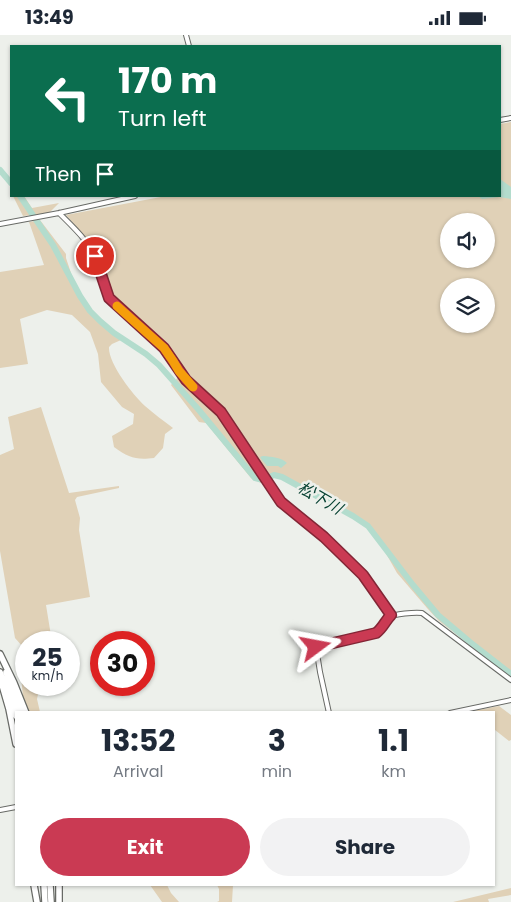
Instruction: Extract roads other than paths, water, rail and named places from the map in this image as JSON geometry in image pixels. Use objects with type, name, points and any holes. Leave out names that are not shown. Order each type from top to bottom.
[{"type":"highway","points":[[0,654],[25,711]]},
{"type":"highway","points":[[0,659],[19,711]]},
{"type":"highway","points":[[0,671],[15,713]]},
{"type":"highway","points":[[0,678],[15,739]]},
{"type":"highway","points":[[34,886],[36,902]]},
{"type":"highway","points":[[44,886],[45,902]]},
{"type":"highway","points":[[50,886],[51,902]]},
{"type":"highway","points":[[59,886],[59,902]]},
{"type":"street","points":[[0,224],[131,197]]},
{"type":"street","points":[[59,213],[90,247],[98,263],[109,298],[164,348],[186,380],[221,412],[281,502],[324,537],[363,575],[391,615]]},
{"type":"street","points":[[329,711],[316,647],[376,633],[381,630],[391,615],[422,613],[511,680]]},
{"type":"street","points":[[459,711],[511,700]]},
{"type":"street","points":[[0,810],[15,807]]},
{"type":"waterway","name":"松下川","points":[[0,170],[10,182]]},
{"type":"waterway","name":"松下川","points":[[21,197],[53,245],[90,311],[114,333],[159,365],[255,478],[263,480],[274,475],[282,477],[368,526],[438,615],[511,674]]}]
